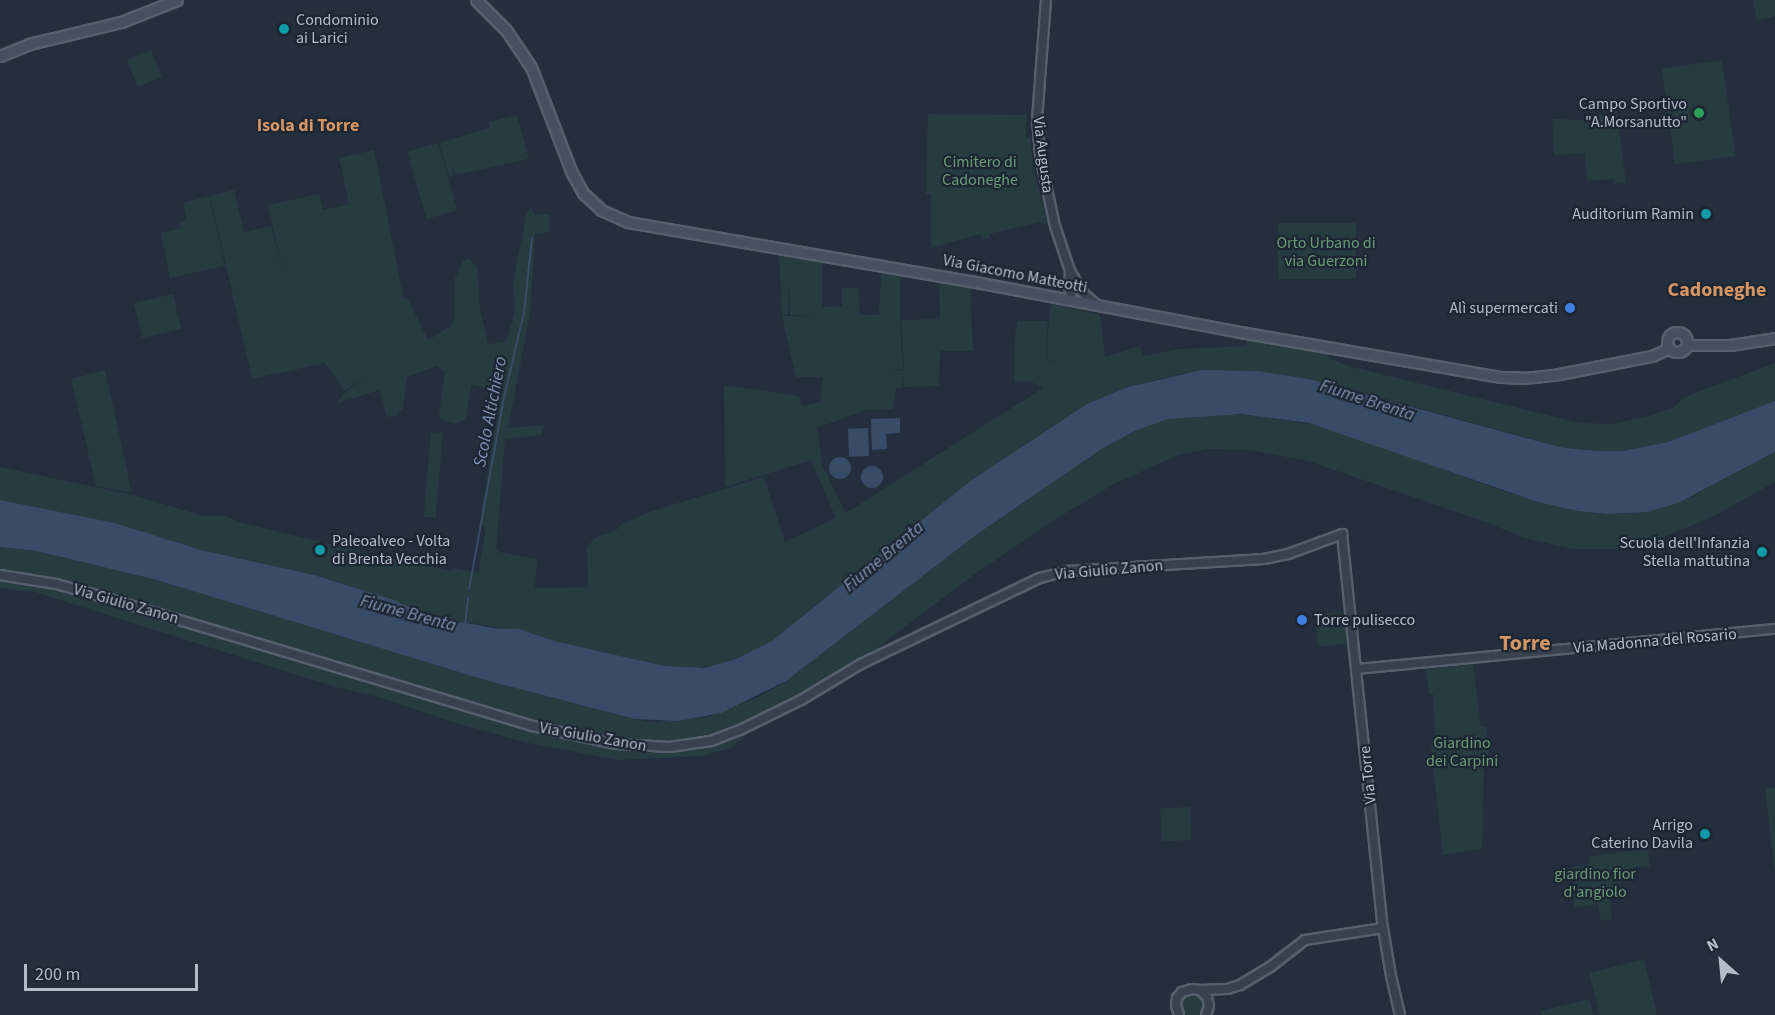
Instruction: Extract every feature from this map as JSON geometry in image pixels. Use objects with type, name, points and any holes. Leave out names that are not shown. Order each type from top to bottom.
[{"type":"main road","points":[[0,56],[29,44],[121,22],[177,0]]},
{"type":"main road","name":"Via Giacomo Matteotti","points":[[476,0],[506,30],[525,57],[538,82],[575,180],[591,202],[609,216],[648,226],[1509,378],[1572,372],[1652,356],[1669,348]]},
{"type":"main road","points":[[1687,345],[1684,335],[1676,332],[1668,338],[1669,348],[1677,352],[1687,345],[1730,345],[1775,338]]},
{"type":"street","name":"Via Augusta","points":[[1046,0],[1037,134],[1053,220],[1070,271],[1079,287],[1097,305]]},
{"type":"street","name":"Via Augusta","points":[[1070,271],[1069,287],[1072,300]]},
{"type":"street","points":[[1058,297],[1069,287]]},
{"type":"street","points":[[1072,300],[1079,287]]},
{"type":"street","name":"Via Giulio Zanon","points":[[0,575],[56,584],[96,594],[551,731],[616,744],[670,747],[711,741],[740,730],[801,700],[861,664],[1040,578],[1067,571],[1264,559],[1288,554],[1342,534]]},
{"type":"street","name":"Via Torre","points":[[1342,534],[1383,928],[1400,1015]]},
{"type":"street","name":"Via Madonna del Rosario","points":[[1357,669],[1775,629]]},
{"type":"street","points":[[1179,1015],[1176,1005],[1179,995],[1189,989],[1227,989],[1240,986],[1270,967],[1305,940],[1383,928]]},
{"type":"street","points":[[1200,990],[1208,1000],[1206,1015]]},
{"type":"green space","points":[[1753,0],[1775,0],[1775,16],[1757,21]]},
{"type":"green space","points":[[151,50],[162,77],[138,87],[127,60]]},
{"type":"green space","name":"Campo Sportivo \"A.Morsanutto\"","points":[[1722,60],[1735,156],[1675,165],[1662,68]]},
{"type":"green space","points":[[1617,111],[1626,183],[1615,184],[1614,179],[1587,181],[1585,153],[1554,155],[1552,119],[1584,120]]},
{"type":"green space","name":"Cimitero di Cadoneghe","points":[[928,114],[1026,115],[1026,134],[1027,138],[1030,137],[1033,168],[1048,224],[1043,225],[1041,222],[989,234],[989,238],[983,240],[981,234],[931,248],[931,194],[926,194]]},
{"type":"green space","points":[[517,115],[529,159],[455,175],[451,163],[454,176],[449,177],[439,143],[490,128],[489,122]]},
{"type":"green space","points":[[438,143],[457,210],[427,219],[407,152]]},
{"type":"green space","points":[[374,150],[403,296],[399,297],[408,299],[428,340],[451,326],[454,319],[455,278],[463,261],[469,259],[477,267],[480,308],[488,344],[504,342],[515,311],[513,282],[526,216],[530,207],[535,215],[550,214],[549,232],[535,234],[530,314],[508,428],[545,425],[541,435],[505,439],[496,549],[499,552],[537,559],[535,588],[588,587],[587,547],[595,538],[616,530],[622,524],[649,512],[764,477],[785,542],[836,518],[811,460],[725,487],[724,385],[799,396],[802,406],[821,402],[822,377],[796,377],[782,316],[822,316],[790,315],[789,285],[788,315],[782,315],[779,256],[822,262],[822,307],[842,306],[842,288],[858,288],[860,315],[879,315],[881,273],[900,276],[900,320],[903,369],[889,371],[904,370],[901,320],[940,319],[939,281],[970,287],[973,351],[940,351],[939,386],[904,387],[903,376],[903,388],[896,388],[893,409],[866,410],[817,428],[823,467],[846,513],[1043,388],[1029,381],[1014,382],[1015,335],[1018,321],[1048,321],[1046,341],[1048,361],[1054,361],[1048,360],[1047,341],[1051,304],[1100,315],[1105,357],[1139,346],[1144,356],[1179,349],[1247,346],[1247,340],[1329,351],[1328,358],[1348,366],[1580,423],[1611,424],[1649,416],[1672,408],[1687,396],[1775,363],[1775,401],[1668,442],[1624,451],[1600,451],[1565,448],[1328,383],[1257,371],[1184,373],[1128,387],[1087,404],[969,482],[772,641],[753,652],[718,665],[688,669],[558,642],[533,633],[428,616],[394,600],[314,575],[201,550],[115,523],[0,500],[0,467],[133,495],[203,516],[227,516],[239,522],[387,558],[451,571],[453,568],[478,573],[486,526],[480,524],[483,501],[502,391],[472,385],[465,420],[454,424],[441,419],[439,413],[445,372],[437,366],[407,377],[403,408],[395,416],[387,417],[380,390],[337,403],[343,394],[373,370],[345,391],[325,363],[252,379],[210,196],[234,190],[244,232],[271,226],[284,276],[268,205],[319,194],[323,210],[349,204],[339,158]]},
{"type":"green space","points":[[209,196],[225,266],[170,278],[161,233],[181,228],[180,222],[186,220],[183,203]]},
{"type":"green space","name":"Orto Urbano di via Guerzoni","points":[[1278,223],[1356,223],[1356,279],[1278,279]]},
{"type":"green space","points":[[173,294],[181,329],[142,338],[134,303]]},
{"type":"green space","points":[[105,370],[132,493],[96,486],[71,379]]},
{"type":"green space","points":[[1222,414],[1259,416],[1326,427],[1503,491],[1578,511],[1622,514],[1657,510],[1689,498],[1775,452],[1775,482],[1710,518],[1663,537],[1619,549],[1572,549],[1525,538],[1483,521],[1308,461],[1251,450],[1208,449],[1178,455],[1114,484],[1054,520],[972,576],[856,664],[774,712],[731,748],[702,756],[619,760],[528,743],[446,720],[382,698],[332,686],[35,592],[0,588],[0,547],[37,551],[157,580],[485,680],[635,719],[653,722],[709,717],[760,696],[786,681],[976,535],[1103,448],[1135,431],[1168,419]]},
{"type":"green space","points":[[431,432],[443,433],[436,518],[424,517]]},
{"type":"green space","points":[[1346,611],[1349,644],[1318,647],[1315,614]]},
{"type":"green space","name":"Giardino dei Carpini","points":[[1473,664],[1481,727],[1486,727],[1489,748],[1488,766],[1484,767],[1482,849],[1443,855],[1431,747],[1436,746],[1433,694],[1429,694],[1426,669]]},
{"type":"green space","points":[[1775,787],[1775,873],[1765,789]]},
{"type":"green space","points":[[1190,807],[1192,840],[1162,842],[1160,809]]},
{"type":"green space","name":"giardino fior d'angiolo","points":[[1647,848],[1650,866],[1636,867],[1610,896],[1612,919],[1601,921],[1598,904],[1574,908],[1572,867],[1589,864],[1589,857]]},
{"type":"green space","points":[[1644,959],[1657,1015],[1600,1015],[1589,973]]},
{"type":"green space","points":[[1193,993],[1201,997],[1205,1005],[1201,1013],[1193,1017],[1185,1013],[1181,1005],[1185,997]]},
{"type":"green space","points":[[1589,999],[1593,1015],[1542,1015],[1541,1011]]},
{"type":"water","name":"Fiume Brenta","points":[[1202,370],[1257,371],[1309,379],[1565,448],[1600,451],[1624,451],[1668,442],[1775,401],[1775,452],[1678,503],[1648,512],[1608,514],[1578,511],[1538,502],[1309,423],[1241,414],[1168,419],[1135,431],[1103,448],[976,535],[786,681],[721,713],[678,721],[635,719],[485,680],[157,580],[37,551],[0,547],[0,500],[115,523],[201,550],[314,575],[394,600],[428,616],[499,629],[519,629],[558,642],[665,666],[704,668],[736,659],[772,641],[969,482],[1087,404],[1128,387]]},
{"type":"water","points":[[900,418],[900,433],[886,434],[887,449],[872,450],[871,419]]},
{"type":"water","points":[[868,428],[869,456],[849,457],[848,429]]},
{"type":"water","points":[[840,457],[848,460],[851,468],[848,476],[840,479],[832,476],[829,468],[832,460]]},
{"type":"water","points":[[872,466],[880,469],[883,477],[880,485],[872,488],[864,485],[861,477],[864,469]]},
{"type":"waterway","name":"Scolo Altichiero","points":[[469,590],[504,398],[524,312],[532,238]]},
{"type":"waterway","name":"Scolo Altichiero","points":[[465,624],[468,598]]},
{"type":"place","name":"Condominio ai Larici","points":[[284,29]]},
{"type":"place","name":"Campo Sportivo \"A.Morsanutto\"","points":[[1699,113]]},
{"type":"place","name":"Auditorium Ramin","points":[[1706,214]]},
{"type":"place","name":"Alì supermercati","points":[[1570,308]]},
{"type":"place","name":"Paleoalveo - Volta di Brenta Vecchia","points":[[320,550]]},
{"type":"place","name":"Scuola dell'Infanzia Stella mattutina","points":[[1762,552]]},
{"type":"place","name":"Torre pulisecco","points":[[1302,620]]},
{"type":"place","name":"Arrigo Caterino Davila","points":[[1705,834]]},
{"type":"district","name":"Isola di Torre","points":[[308,126]]},
{"type":"district","name":"Cadoneghe","points":[[1717,290]]},
{"type":"district","name":"Torre","points":[[1525,644]]}]
